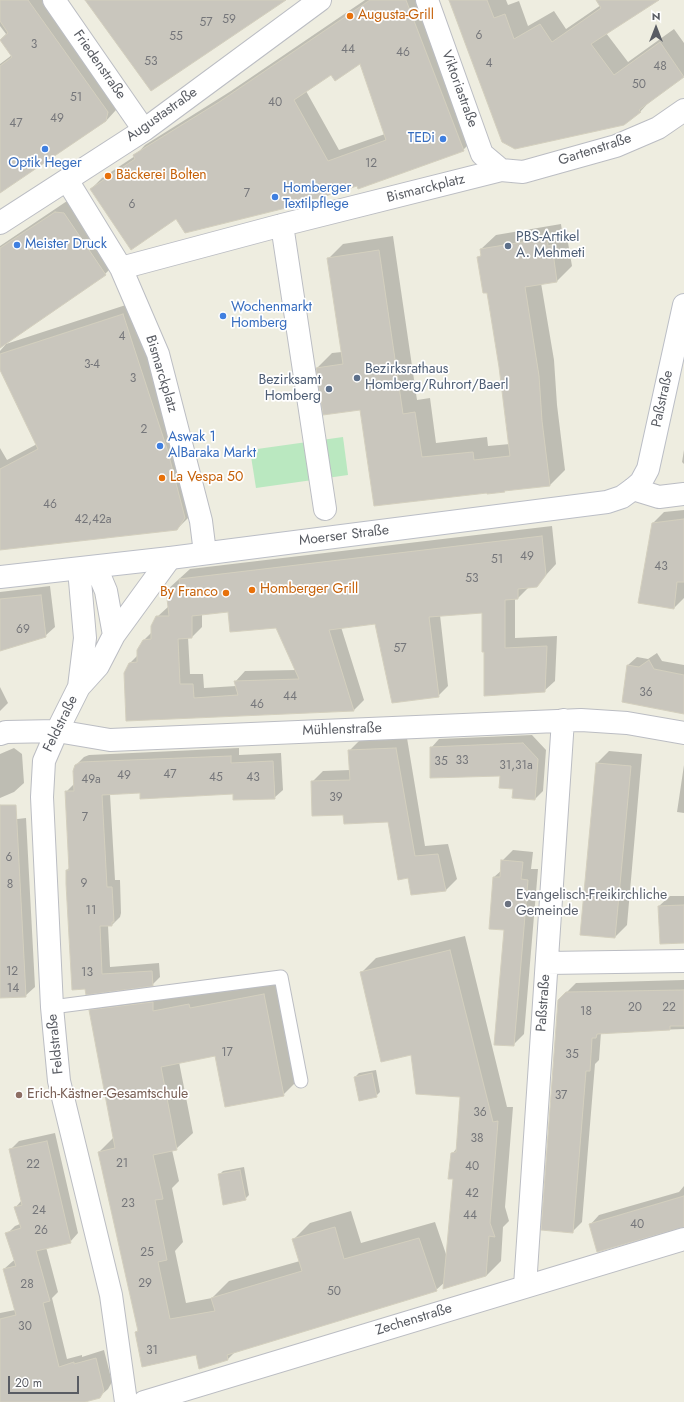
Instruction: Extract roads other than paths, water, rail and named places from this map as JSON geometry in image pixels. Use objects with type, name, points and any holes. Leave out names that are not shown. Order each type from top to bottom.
[{"type":"street","name":"Friedenstraße","points":[[54,0],[144,130]]},
{"type":"street","name":"Augustastraße","points":[[0,223],[144,130],[320,0]]},
{"type":"street","name":"Viktoriastraße","points":[[427,0],[482,154],[501,170]]},
{"type":"street","name":"Gartenstraße","points":[[501,170],[523,172],[616,146],[658,128],[684,110]]},
{"type":"street","name":"Bismarckplatz","points":[[121,268],[282,225],[501,170]]},
{"type":"street","name":"Bismarckplatz","points":[[67,180],[121,268],[158,354],[201,521],[204,553]]},
{"type":"street","points":[[282,225],[325,509]]},
{"type":"street","name":"Paßstraße","points":[[633,490],[641,482],[648,469],[684,305]]},
{"type":"street","points":[[633,490],[659,497],[684,494]]},
{"type":"street","name":"Moerser Straße","points":[[0,577],[170,558],[607,502],[622,497],[633,490]]},
{"type":"street","name":"Feldstraße","points":[[126,1402],[111,1295],[59,1081],[52,1007],[42,797],[44,761],[79,687],[98,666],[114,635],[170,558]]},
{"type":"street","points":[[87,568],[106,591],[114,635]]},
{"type":"street","name":"Feldstraße","points":[[79,687],[85,638],[87,568]]},
{"type":"street","name":"Paßstraße","points":[[525,1286],[563,720]]},
{"type":"street","name":"Mühlenstraße","points":[[0,734],[6,732],[57,731],[110,740],[563,720],[627,723],[684,734]]},
{"type":"street","points":[[547,964],[684,961]]},
{"type":"street","name":"Zechenstraße","points":[[144,1402],[684,1239]]},
{"type":"lane","points":[[52,1007],[281,977],[301,1080]]},
{"type":"place","name":"Augusta-Grill","points":[[350,16]]},
{"type":"place","name":"TEDi","points":[[443,139]]},
{"type":"place","name":"Optik Heger","points":[[45,149]]},
{"type":"place","name":"Bäckerei Bolten","points":[[108,176]]},
{"type":"place","name":"Homberger Textilpflege","points":[[275,197]]},
{"type":"place","name":"Meister Druck","points":[[17,245]]},
{"type":"place","name":"PBS-Artikel A. Mehmeti","points":[[508,246]]},
{"type":"place","name":"Wochenmarkt Homberg","points":[[223,316]]},
{"type":"place","name":"Bezirksrathaus Homberg/Ruhrort/Baerl","points":[[357,378]]},
{"type":"place","name":"Bezirksamt Homberg","points":[[329,389]]},
{"type":"place","name":"Aswak 1 AlBaraka Markt","points":[[160,446]]},
{"type":"place","name":"La Vespa 50","points":[[162,478]]},
{"type":"place","name":"Homberger Grill","points":[[252,590]]},
{"type":"place","name":"By Franco","points":[[226,593]]},
{"type":"place","name":"Evangelisch-Freikirchliche Gemeinde","points":[[508,904]]},
{"type":"place","name":"Erich-Kästner-Gesamtschule","points":[[19,1095]]}]
